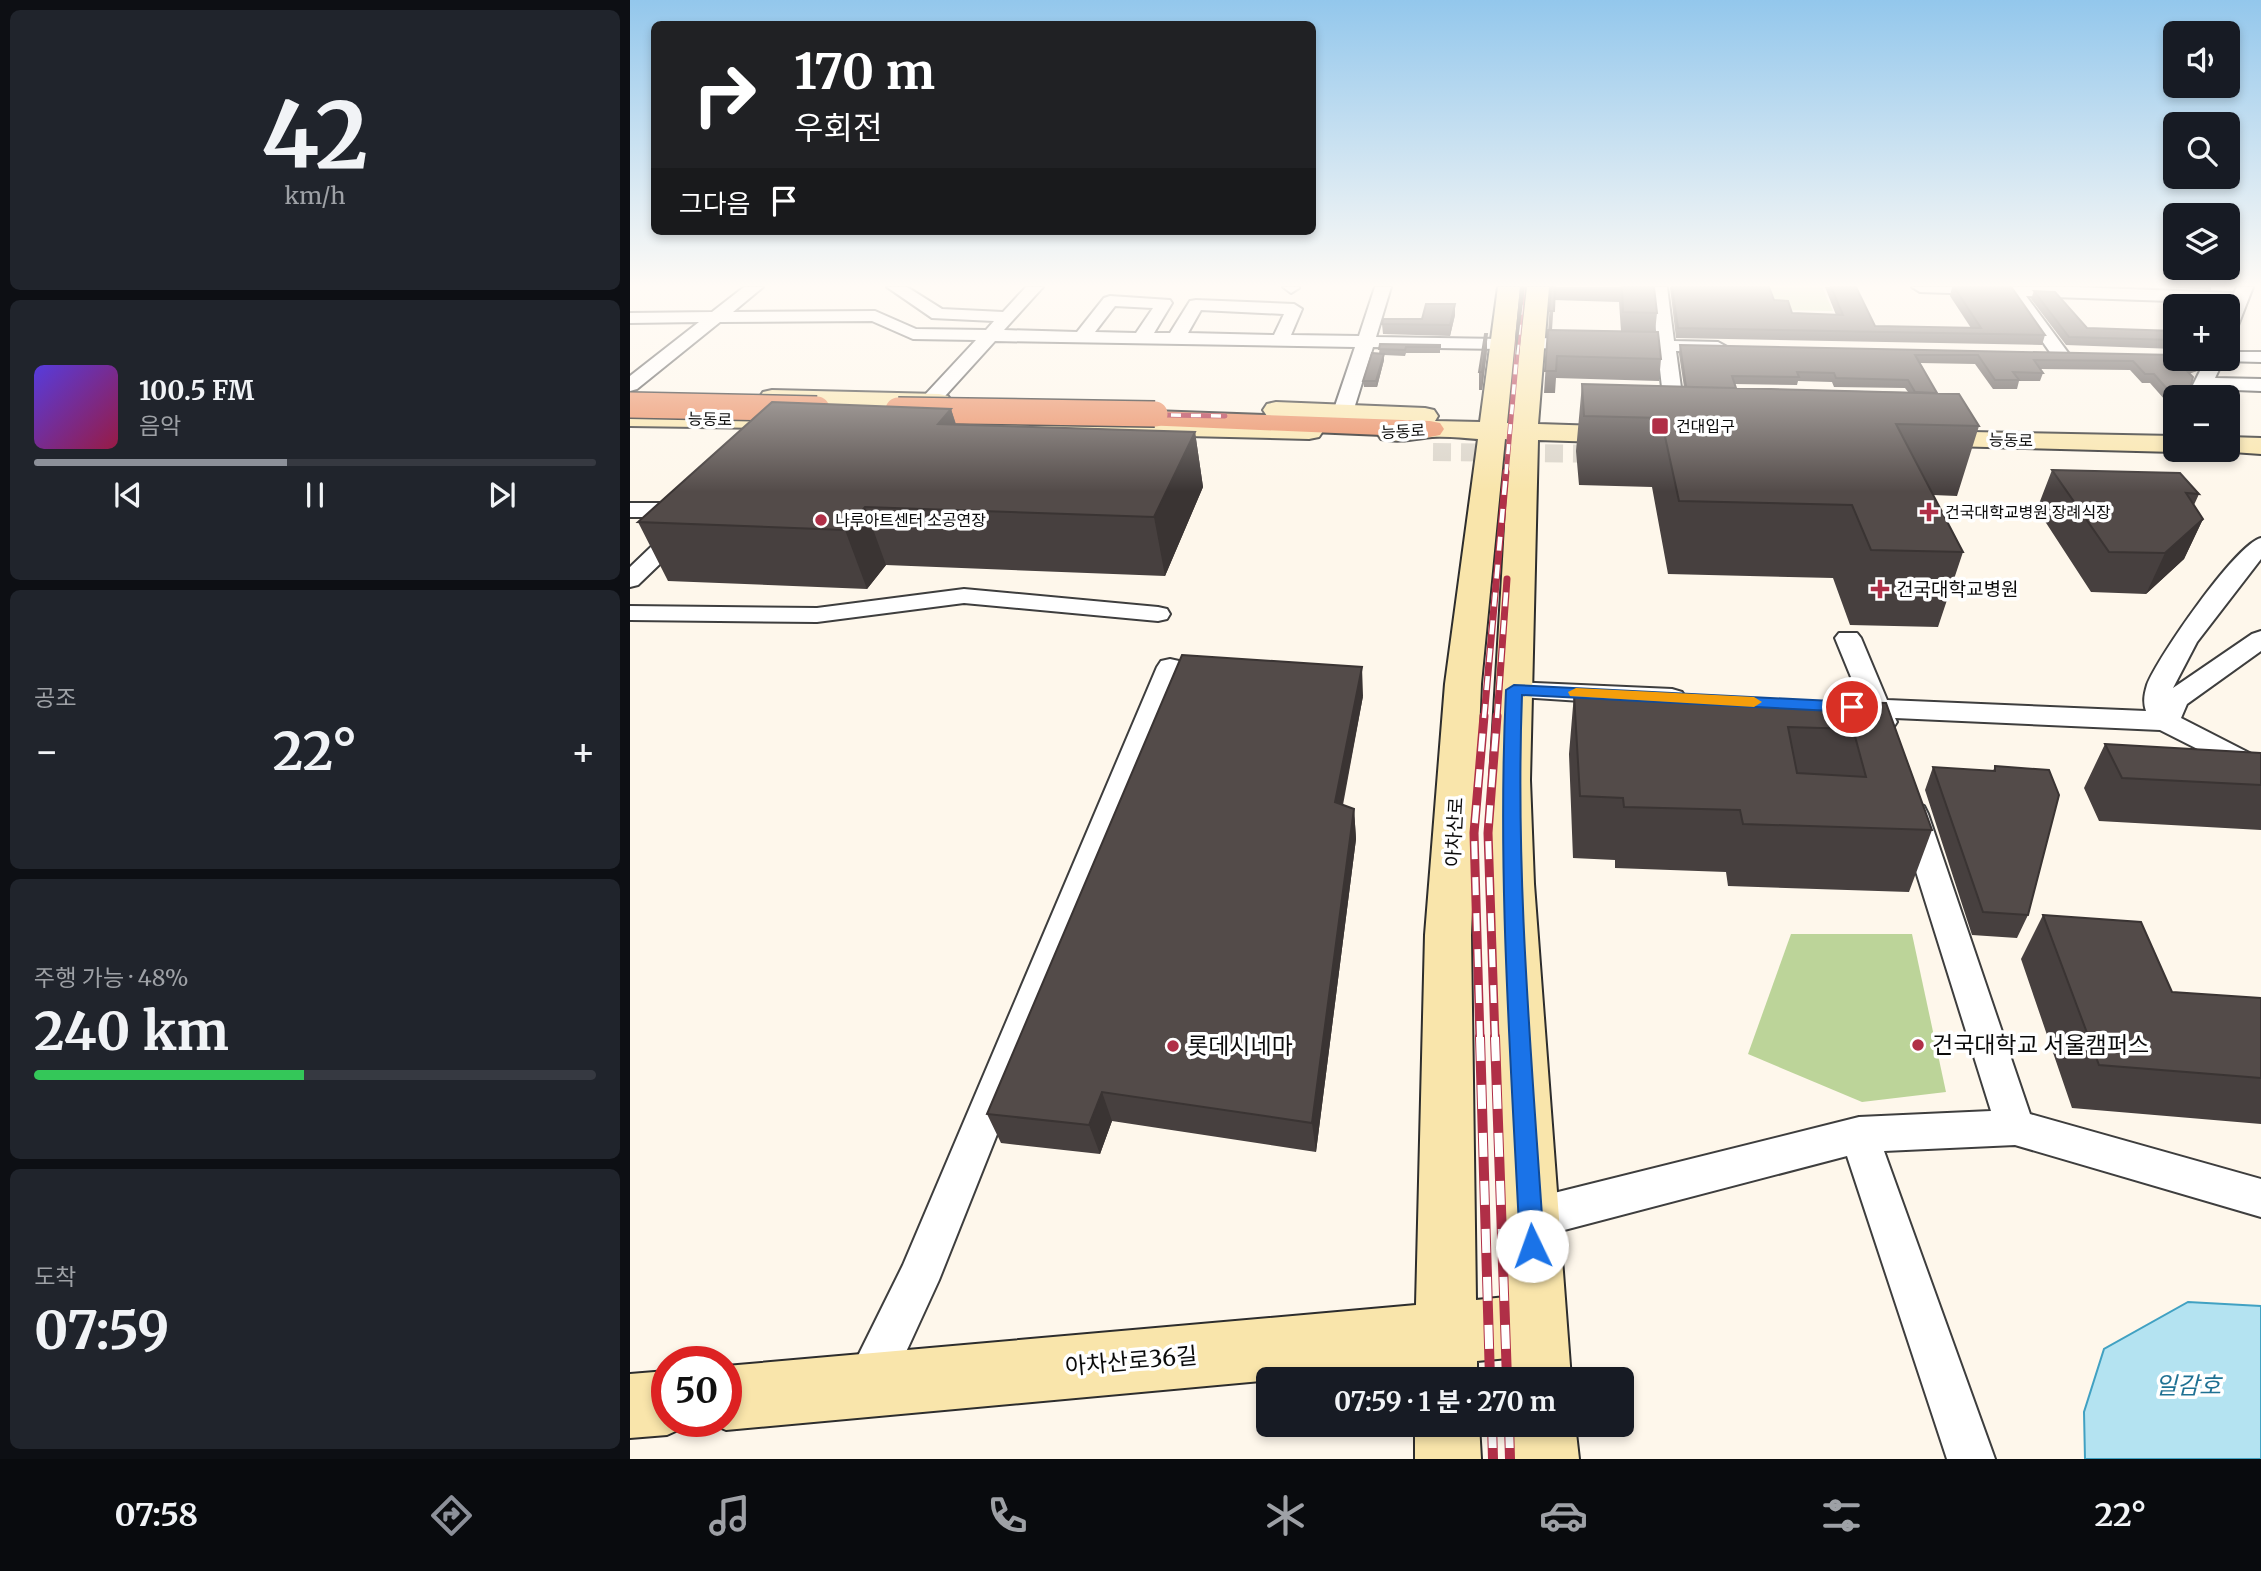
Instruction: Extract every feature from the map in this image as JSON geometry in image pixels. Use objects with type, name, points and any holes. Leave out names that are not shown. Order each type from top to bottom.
[{"type":"highway","points":[[630,407],[1431,423]]},
{"type":"main road","name":"아차산로","points":[[1502,355],[1509,414],[1514,690],[1510,780],[1512,884],[1539,1352]]},
{"type":"main road","points":[[1509,414],[1515,355]]},
{"type":"main road","name":"아차산로","points":[[1446,1355],[1448,935],[1463,684],[1509,414],[1529,355]]},
{"type":"main road","name":"능동로","points":[[630,395],[1415,413],[1431,423]]},
{"type":"main road","name":"능동로","points":[[630,418],[785,431],[1403,433],[1431,423],[1509,414],[1692,428]]},
{"type":"main road","name":"능동로","points":[[1895,433],[2117,437],[2163,443]]},
{"type":"main road","name":"능동로","points":[[2117,437],[2163,433]]},
{"type":"main road","points":[[2240,433],[2261,434]]},
{"type":"main road","points":[[2240,445],[2261,446]]},
{"type":"main road","name":"아차산로36길","points":[[742,1397],[867,1387],[1539,1352]]},
{"type":"main road","points":[[630,1406],[651,1404]]},
{"type":"main road","points":[[1447,1437],[1448,1459]]},
{"type":"main road","points":[[1544,1437],[1546,1459]]},
{"type":"street","points":[[630,385],[668,355]]},
{"type":"street","points":[[929,402],[972,355]]},
{"type":"street","points":[[1343,412],[1360,355]]},
{"type":"street","points":[[1669,355],[1692,428]]},
{"type":"street","points":[[2240,357],[2261,357]]},
{"type":"street","points":[[2240,386],[2261,384]]},
{"type":"street","points":[[630,510],[708,505],[630,580]]},
{"type":"street","points":[[2261,545],[2202,619],[2160,682],[2157,702],[2166,721],[2187,736],[2261,771]]},
{"type":"street","points":[[630,612],[817,615],[964,596],[1158,614]]},
{"type":"street","points":[[1849,638],[1879,708],[1891,746]]},
{"type":"street","points":[[2166,721],[2176,699],[2261,639]]},
{"type":"street","points":[[867,1387],[923,1267],[1170,667]]},
{"type":"street","points":[[1514,690],[1704,699]]},
{"type":"street","points":[[1825,706],[2166,721]]},
{"type":"street","points":[[1903,784],[2015,1127]]},
{"type":"street","points":[[1530,1219],[1859,1135],[2015,1127],[2261,1198]]},
{"type":"street","points":[[1859,1135],[1971,1459]]},
{"type":"green space","points":[[1791,934],[1912,934],[1946,1092],[1862,1102],[1748,1054]]},
{"type":"water","name":"일감호","points":[[2188,1302],[2261,1306],[2261,1459],[2085,1459],[2084,1412],[2104,1349]]},
{"type":"building","points":[[1371,355],[1384,355],[1376,381],[1363,381]]},
{"type":"building","points":[[1482,355],[1484,355],[1482,372],[1479,372]]},
{"type":"building","points":[[1546,355],[1661,355],[1661,359],[1557,356],[1556,371],[1545,371]]},
{"type":"building","points":[[1681,355],[1915,355],[1937,393],[1915,392],[1908,380],[1836,378],[1834,373],[1797,372],[1799,377],[1732,376],[1736,388],[1686,387]]},
{"type":"building","points":[[1978,355],[2163,355],[2163,371],[2187,371],[2193,377],[2191,385],[2164,385],[2154,374],[2145,374],[2133,361],[2034,360],[2043,373],[2013,372],[2019,380],[1995,380]]},
{"type":"building","points":[[1582,384],[1959,394],[1979,426],[1896,424],[1963,552],[1871,550],[1852,505],[1679,501],[1661,418],[1584,416]]},
{"type":"building","points":[[772,402],[951,409],[938,424],[1195,432],[1154,517],[865,507],[845,530],[638,522]]},
{"type":"building","points":[[2052,470],[2180,473],[2199,494],[2186,493],[2203,519],[2165,553],[2109,552]]},
{"type":"building","points":[[1182,655],[1362,667],[1335,802],[1354,809],[1312,1123],[1102,1092],[1089,1125],[987,1114]]},
{"type":"building","points":[[1574,694],[1886,703],[1932,830],[1743,824],[1740,810],[1624,807],[1623,798],[1580,796]],"holes":[[[1788,727],[1853,729],[1866,777],[1797,773]]]},
{"type":"building","points":[[2105,744],[2261,753],[2261,785],[2122,778]]},
{"type":"building","points":[[1995,766],[2049,770],[2059,795],[2028,915],[1983,912],[1933,767],[1995,771]]},
{"type":"building","points":[[2043,915],[2141,922],[2172,992],[2261,998],[2261,1078],[2099,1065]]},
{"type":"tunnel","points":[[1433,452],[1614,454]]},
{"type":"railway","points":[[1506,474],[1517,355]]},
{"type":"railway","points":[[630,405],[784,408]]},
{"type":"railway","points":[[931,411],[1225,416]]},
{"type":"railway","points":[[1484,718],[1506,472]]},
{"type":"railway","points":[[1497,718],[1507,579]]},
{"type":"railway","points":[[1480,1039],[1474,833],[1484,716]]},
{"type":"railway","points":[[1495,1039],[1488,833],[1497,716]]},
{"type":"railway","points":[[1480,1037],[1490,1367]]},
{"type":"railway","points":[[1495,1037],[1507,1367]]},
{"type":"railway","points":[[1492,1437],[1493,1459]]},
{"type":"railway","points":[[1509,1437],[1510,1459]]},
{"type":"slow traffic","points":[[1576,692],[1754,702]]},
{"type":"place","name":"건대입구","points":[[1660,426]]},
{"type":"place","name":"건국대학교병원 장례식장","points":[[1929,512]]},
{"type":"place","name":"나루아트센터 소공연장","points":[[821,520]]},
{"type":"place","name":"건국대학교병원","points":[[1880,589]]},
{"type":"place","name":"건국대학교 서울캠퍼스","points":[[1918,1045]]},
{"type":"place","name":"롯데시네마","points":[[1173,1046]]},
{"type":"route","points":[[1532,1246],[1512,884],[1510,780],[1514,690],[1852,707]]}]
